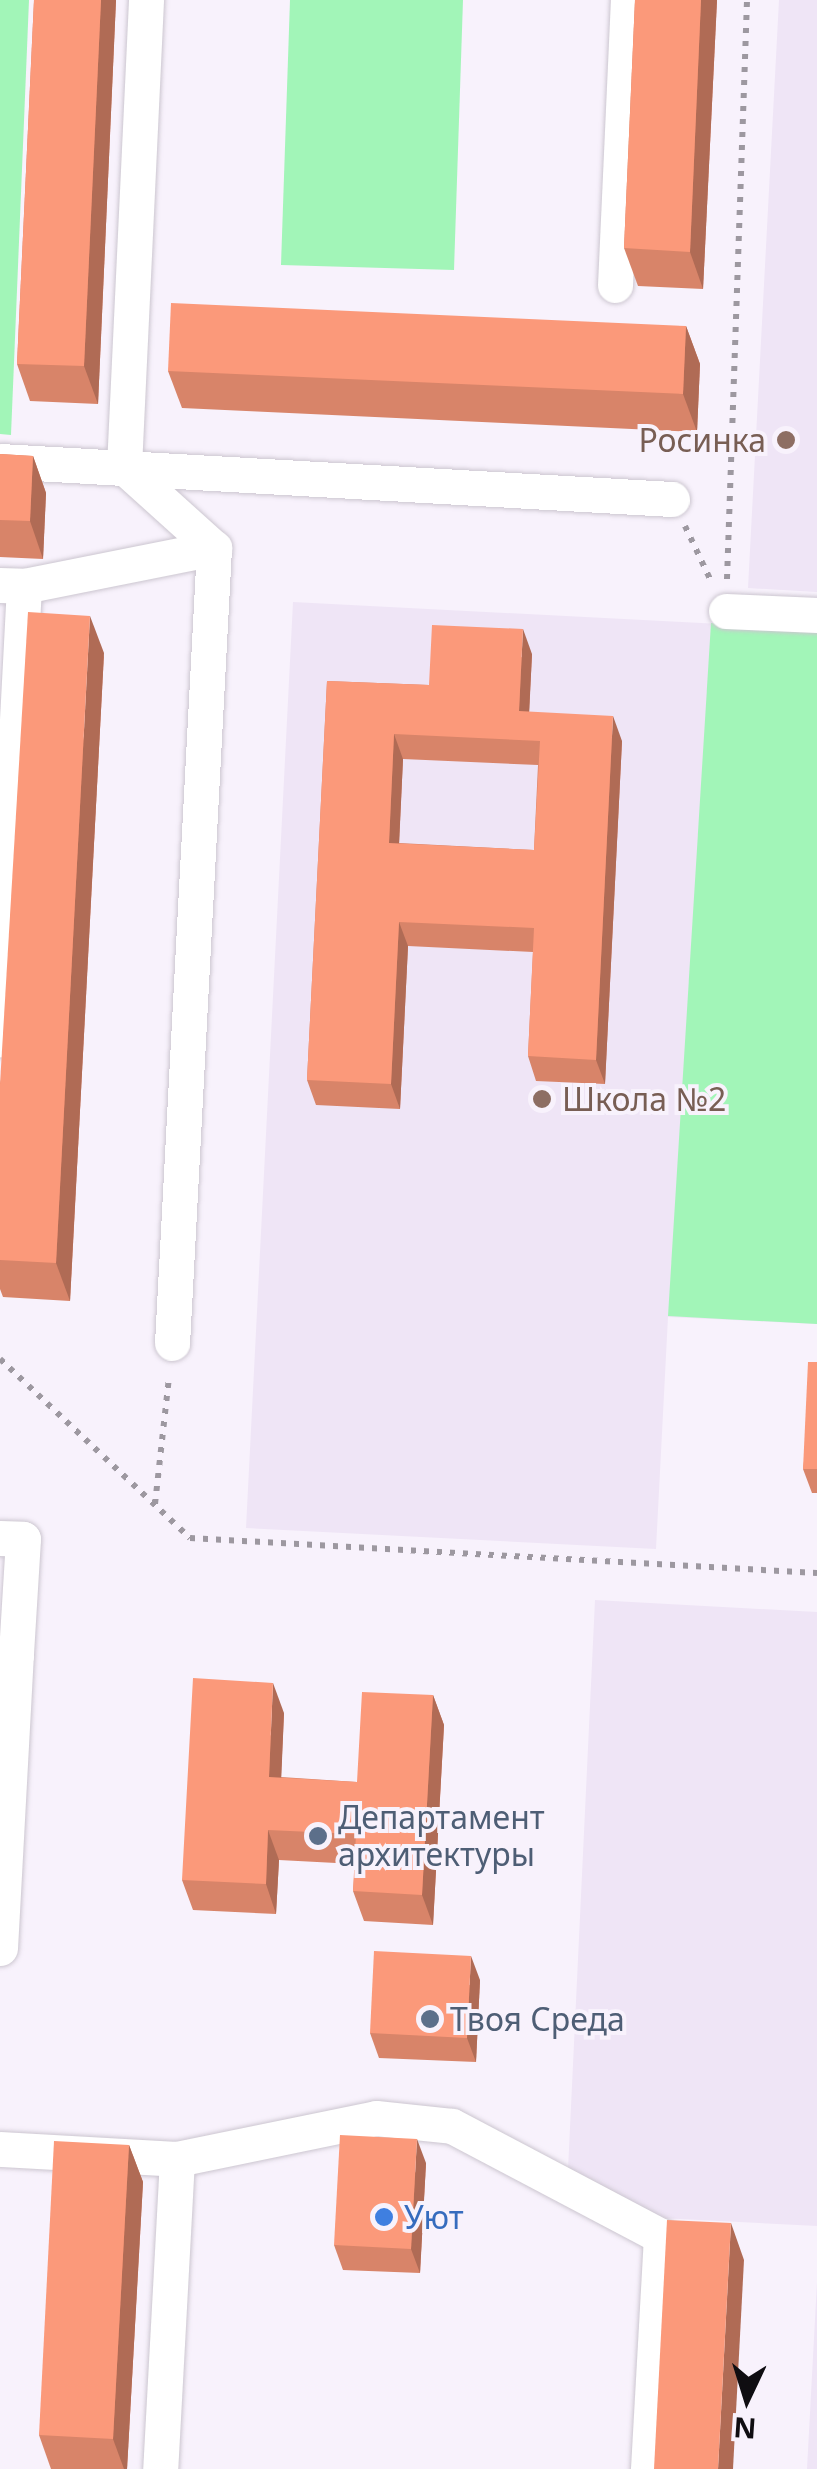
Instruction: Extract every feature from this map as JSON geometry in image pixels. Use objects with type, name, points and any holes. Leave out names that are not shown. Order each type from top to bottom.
[{"type":"street","points":[[124,467],[146,0]]},
{"type":"street","points":[[615,285],[628,0]]},
{"type":"street","points":[[0,461],[672,499]]},
{"type":"street","points":[[124,467],[214,548]]},
{"type":"street","points":[[0,1039],[12,585],[214,548]]},
{"type":"street","points":[[172,1343],[214,548]]},
{"type":"street","points":[[726,611],[817,615]]},
{"type":"street","points":[[0,1538],[22,1539],[8,1654],[0,1948]]},
{"type":"street","points":[[0,2150],[177,2159],[376,2118],[452,2126],[660,2236],[648,2469]]},
{"type":"street","points":[[160,2469],[177,2159]]},
{"type":"path","points":[[726,611],[746,0]]},
{"type":"path","points":[[672,499],[726,611]]},
{"type":"path","points":[[155,1505],[172,1343]]},
{"type":"path","points":[[0,1359],[190,1538],[817,1574]]},
{"type":"shaded area","name":"Росинка","points":[[779,0],[817,0],[817,592],[748,588]]},
{"type":"shaded area","name":"Школа №2","points":[[293,602],[817,629],[817,1324],[668,1317],[656,1549],[246,1528]]},
{"type":"shaded area","points":[[595,1600],[817,1612],[817,2226],[660,2218],[568,2170]]},
{"type":"shaded area","points":[[817,2282],[817,2469],[807,2469]]},
{"type":"green space","points":[[0,0],[29,0],[11,435],[0,434]]},
{"type":"green space","points":[[290,0],[463,0],[454,270],[281,265]]},
{"type":"green space","points":[[711,623],[817,629],[817,1324],[668,1316]]},
{"type":"building","points":[[34,0],[101,0],[84,366],[17,364]]},
{"type":"building","points":[[635,0],[701,0],[690,252],[624,248]]},
{"type":"building","points":[[171,303],[686,326],[683,394],[168,371]]},
{"type":"building","points":[[0,454],[33,456],[30,521],[0,520]]},
{"type":"building","points":[[28,612],[90,616],[56,1263],[0,1260],[0,1084]]},
{"type":"building","points":[[432,625],[523,629],[519,711],[613,716],[596,1060],[528,1056],[534,928],[399,922],[391,1084],[307,1080],[327,681],[429,685]],"holes":[[[394,734],[540,741],[534,850],[389,843]]]},
{"type":"building","points":[[808,1362],[817,1362],[817,1469],[803,1469]]},
{"type":"building","name":"Департамент архитектуры","points":[[193,1678],[273,1683],[269,1777],[357,1782],[362,1692],[433,1695],[422,1895],[353,1891],[356,1834],[268,1830],[266,1884],[182,1880]]},
{"type":"building","name":"Твоя Среда","points":[[374,1951],[471,1956],[467,2038],[370,2033]]},
{"type":"building","name":"Уют","points":[[340,2135],[417,2139],[411,2249],[334,2245]]},
{"type":"building","points":[[54,2141],[129,2145],[113,2439],[39,2435]]},
{"type":"building","points":[[667,2220],[731,2223],[718,2469],[654,2469]]},
{"type":"place","name":"Росинка","points":[[786,440]]},
{"type":"place","name":"Школа №2","points":[[542,1099]]},
{"type":"place","name":"Департамент архитектуры","points":[[318,1836]]},
{"type":"place","name":"Твоя Среда","points":[[430,2019]]},
{"type":"place","name":"Уют","points":[[384,2217]]}]
